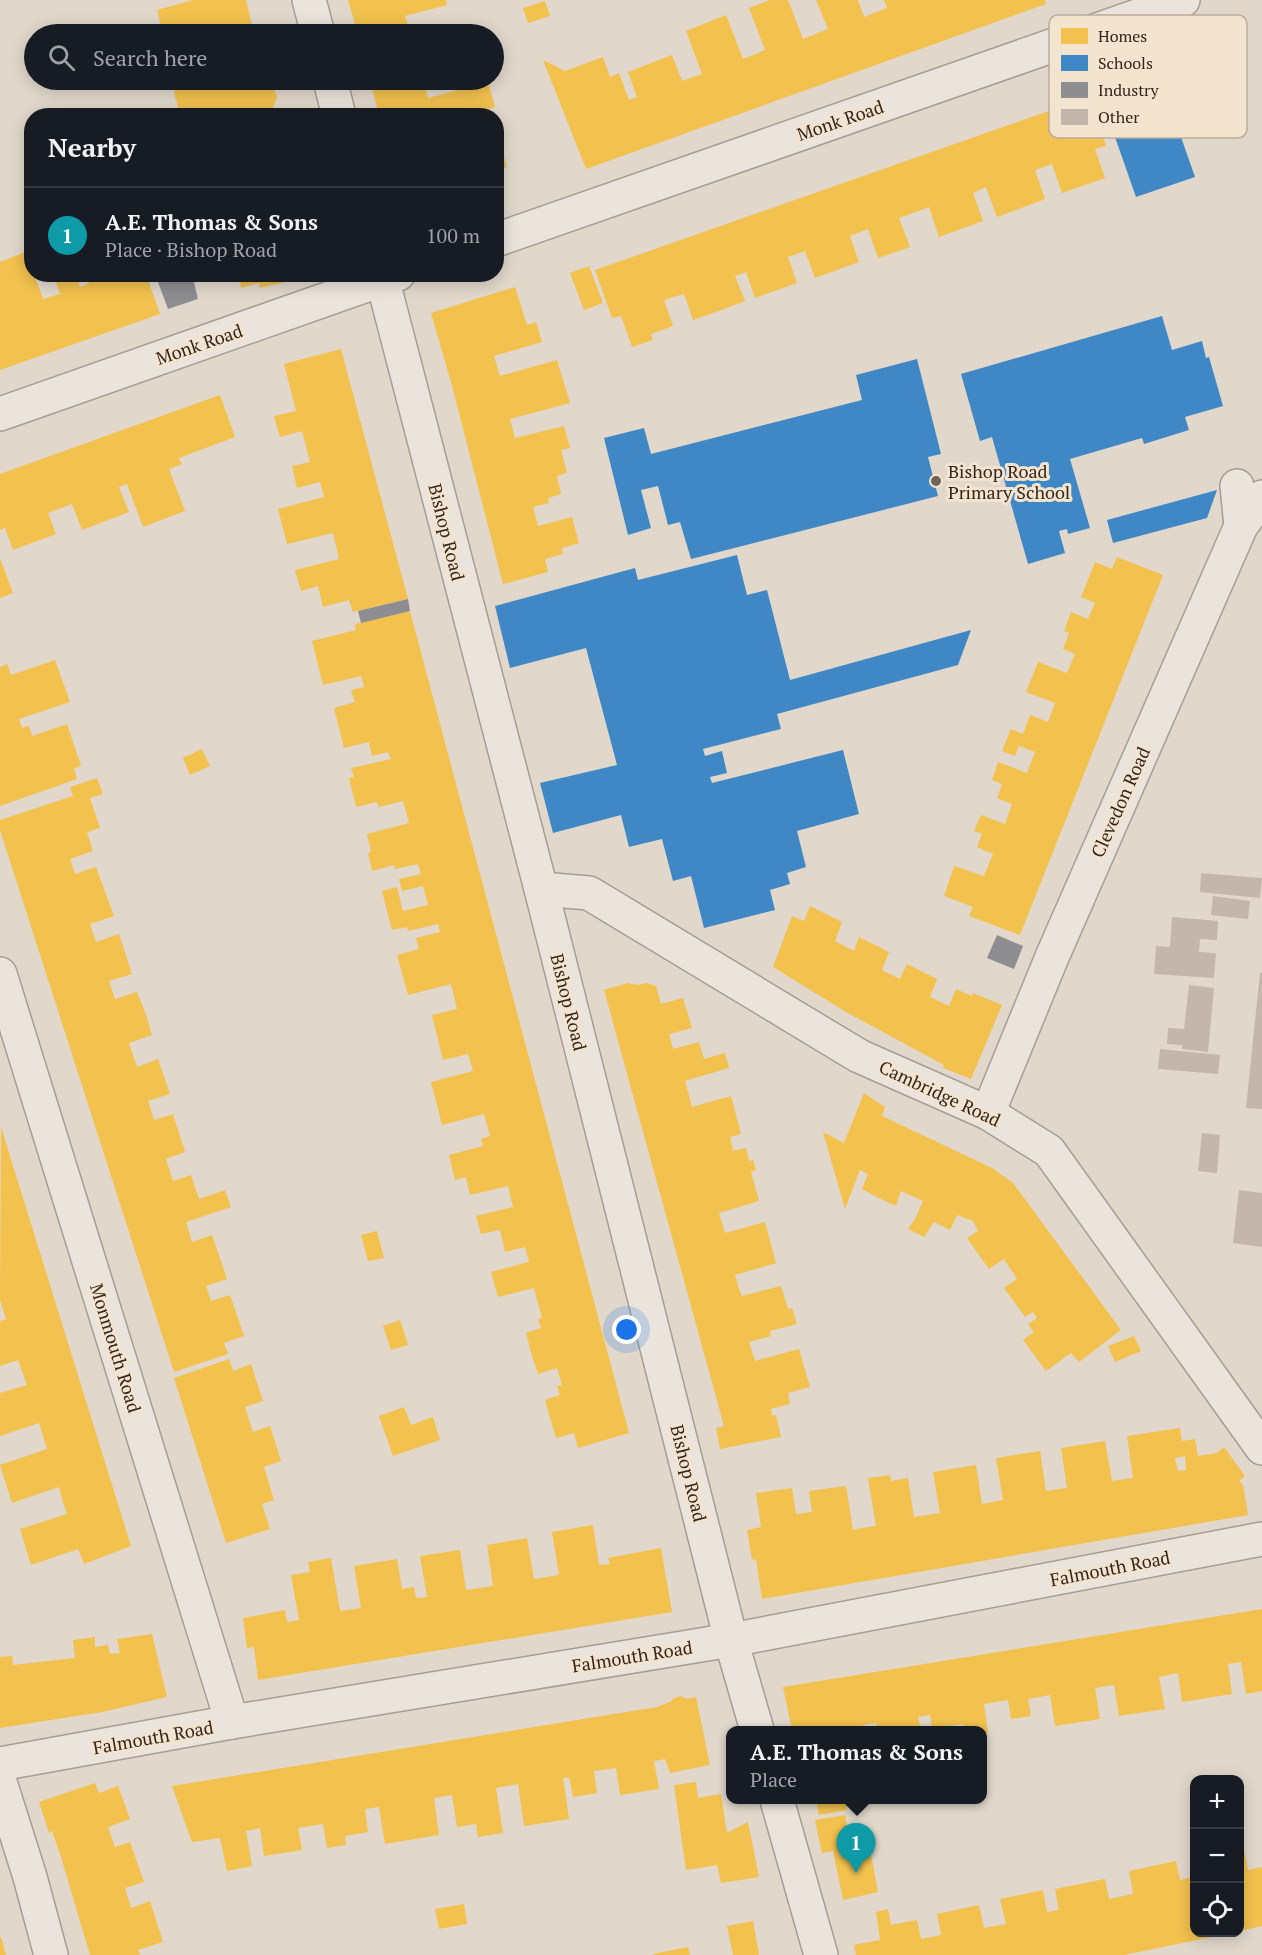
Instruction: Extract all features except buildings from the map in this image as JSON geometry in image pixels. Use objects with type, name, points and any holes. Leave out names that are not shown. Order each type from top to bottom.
[{"type":"street","points":[[309,0],[315,24]]},
{"type":"street","name":"Monk Road","points":[[1140,15],[1183,0]]},
{"type":"street","name":"Monk Road","points":[[504,237],[1049,47]]},
{"type":"street","points":[[332,90],[337,108]]},
{"type":"street","name":"Monk Road","points":[[0,414],[370,282]]},
{"type":"street","name":"Bishop Road","points":[[389,282],[731,1640],[756,1726]]},
{"type":"street","name":"Clevedon Road","points":[[988,1113],[1052,957],[1241,526],[1250,491]]},
{"type":"street","name":"Cambridge Road","points":[[541,889],[589,893],[859,1056],[988,1113],[1049,1151],[1262,1448]]},
{"type":"street","name":"Monmouth Road","points":[[0,974],[232,1722]]},
{"type":"street","name":"Falmouth Road","points":[[0,1764],[232,1722],[731,1640],[1262,1539]]},
{"type":"street","points":[[0,1782],[30,1877],[51,1955]]},
{"type":"street","points":[[778,1804],[821,1955]]},
{"type":"place","name":"Bishop Road Primary School","points":[[936,481]]},
{"type":"place","name":"A.E. Thomas & Sons","points":[[856,1873]]}]
